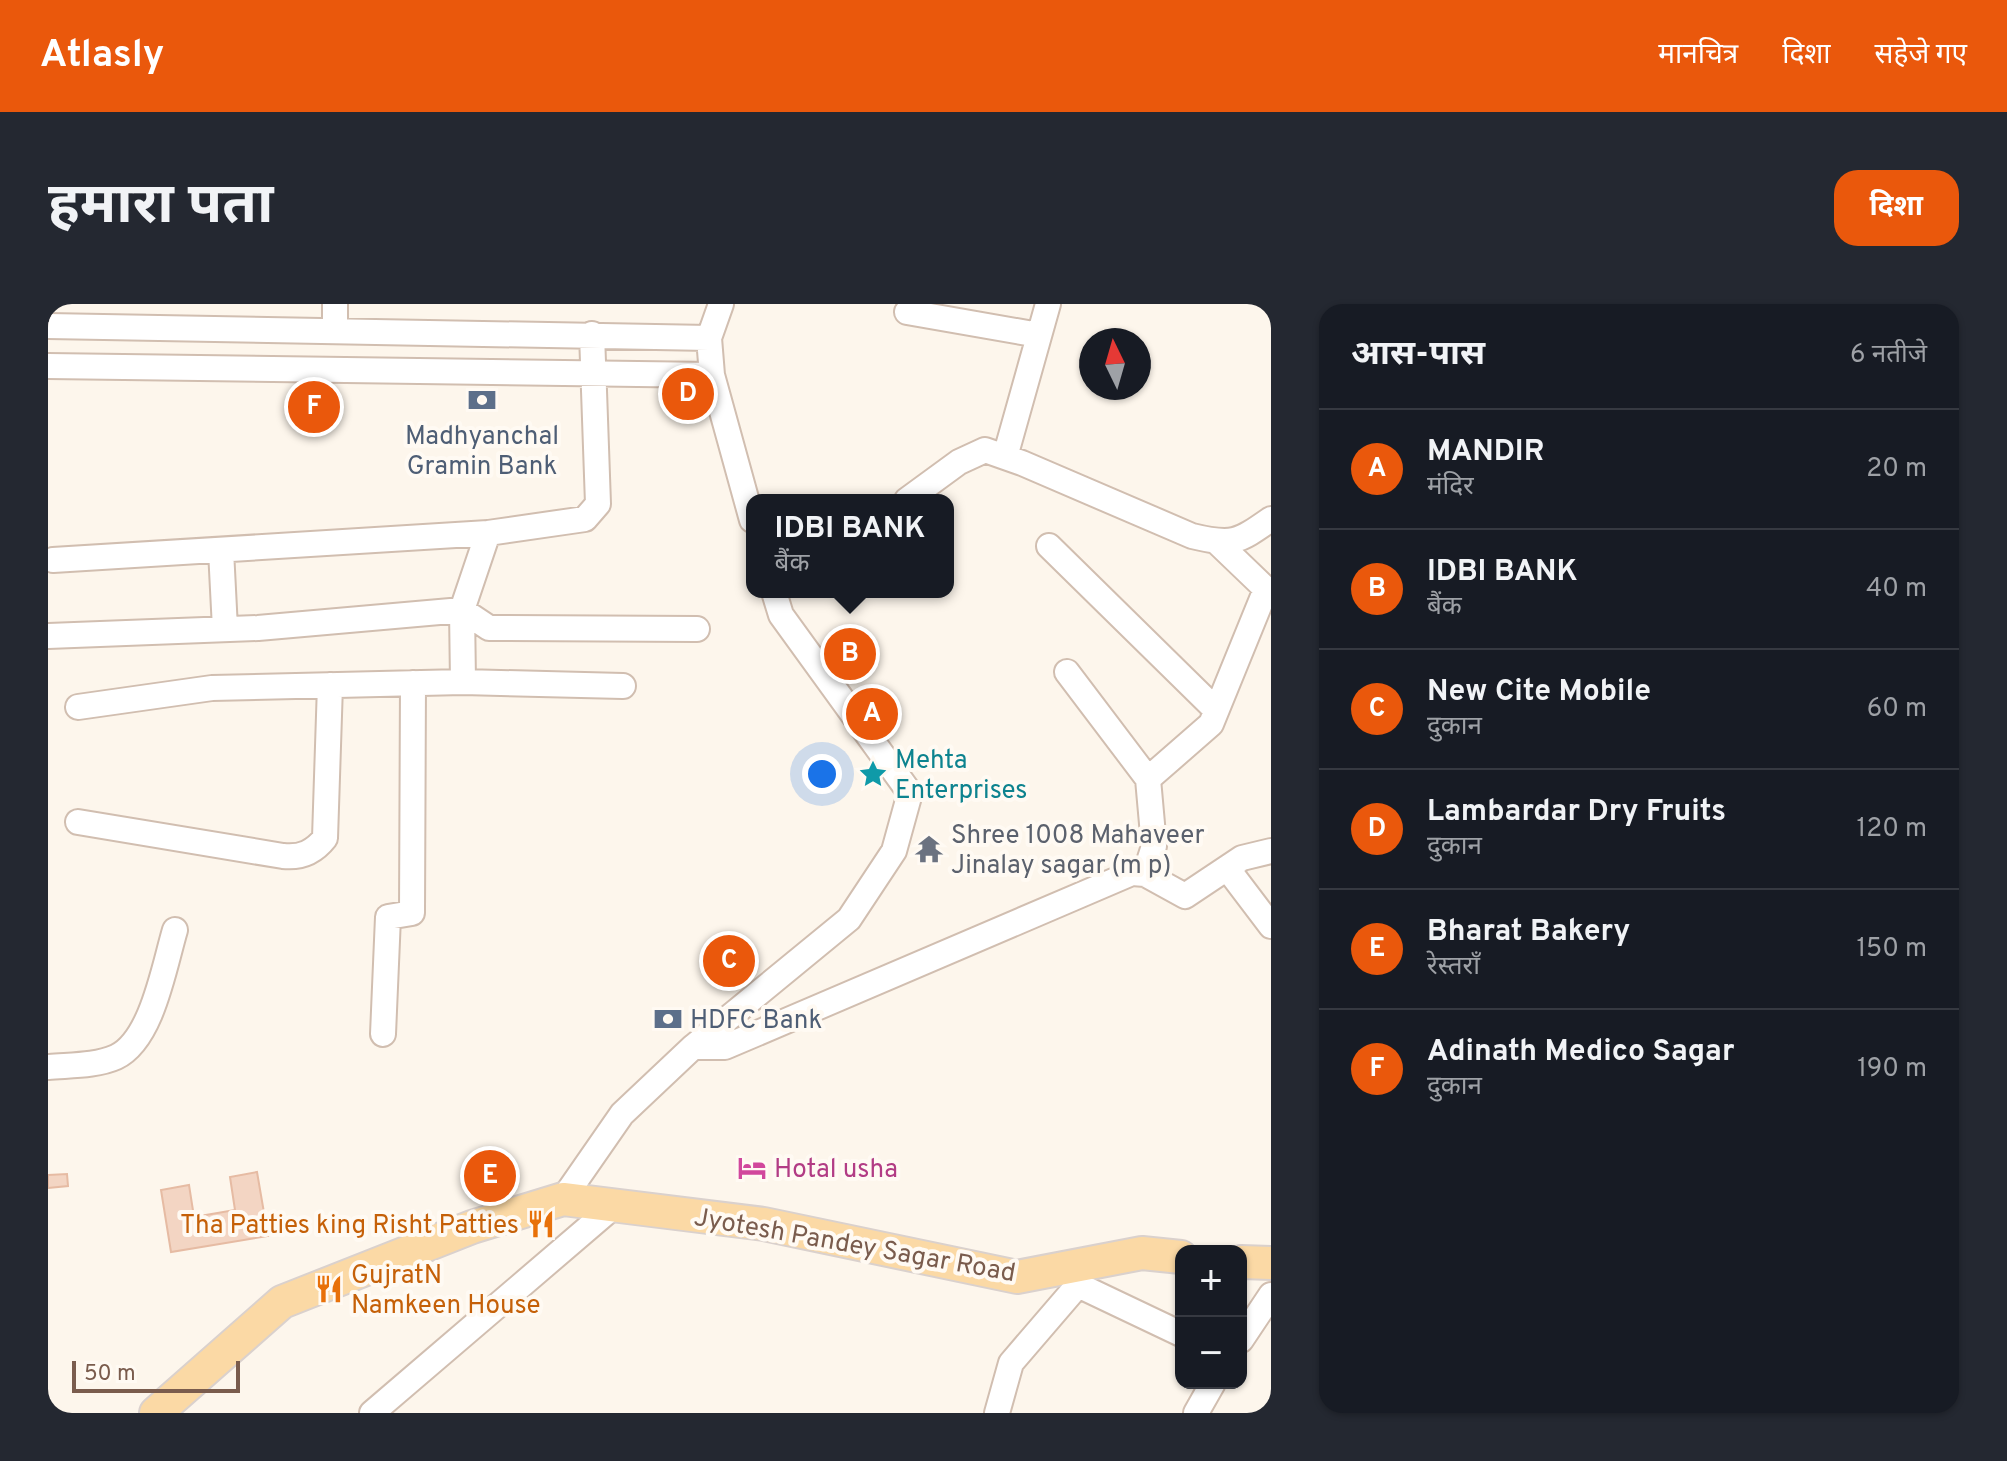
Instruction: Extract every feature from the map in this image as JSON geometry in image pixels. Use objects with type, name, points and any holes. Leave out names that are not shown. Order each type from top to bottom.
[{"type":"main road","name":"Jyotesh Pandey Sagar Road","points":[[156,1413],[282,1302],[472,1227],[563,1199],[764,1224],[1017,1277],[1079,1275],[1142,1253],[1175,1256]]},
{"type":"main road","points":[[1247,1262],[1271,1263]]},
{"type":"street","points":[[335,304],[335,330]]},
{"type":"street","points":[[721,304],[709,338],[712,375],[746,498]]},
{"type":"street","points":[[1005,457],[1048,304]]},
{"type":"street","points":[[907,312],[1039,335]]},
{"type":"street","points":[[48,326],[709,338]]},
{"type":"street","points":[[205,369],[206,328]]},
{"type":"street","points":[[53,560],[488,533],[585,519],[598,504],[591,375],[592,334]]},
{"type":"street","points":[[48,366],[712,375]]},
{"type":"street","points":[[915,494],[959,462],[985,450],[1192,536],[1217,542],[1241,540],[1271,519]]},
{"type":"street","points":[[463,682],[462,610],[488,533]]},
{"type":"street","points":[[1148,779],[1211,724],[1262,625],[1266,589],[1217,542]]},
{"type":"street","points":[[1049,546],[1216,710]]},
{"type":"street","points":[[221,550],[225,629]]},
{"type":"street","points":[[563,1199],[622,1114],[693,1047],[849,919],[894,851],[910,793],[781,615],[776,598]]},
{"type":"street","points":[[48,636],[225,629],[462,610],[489,628],[697,629]]},
{"type":"street","points":[[1067,672],[1148,779],[1154,846],[1145,874]]},
{"type":"street","points":[[78,707],[212,688],[463,682],[623,686]]},
{"type":"street","points":[[383,1034],[388,917],[412,913],[413,683]]},
{"type":"street","points":[[78,822],[283,856],[311,851],[325,838],[330,685]]},
{"type":"street","points":[[693,1047],[725,1047],[1132,873],[1145,874],[1185,896],[1242,858],[1271,851]]},
{"type":"street","points":[[1227,868],[1271,926]]},
{"type":"street","points":[[48,1067],[98,1062],[116,1057],[132,1047],[144,1030],[175,930]]},
{"type":"street","points":[[372,1413],[615,1205]]},
{"type":"street","points":[[997,1413],[1011,1363],[1079,1275],[1175,1331]]},
{"type":"street","points":[[1247,1331],[1271,1295]]},
{"type":"street","points":[[1196,1413],[1210,1389]]},
{"type":"building","points":[[257,1172],[268,1236],[171,1252],[161,1190],[189,1185],[194,1217],[235,1210],[230,1177]]},
{"type":"building","points":[[67,1174],[68,1186],[48,1188],[48,1175]]},
{"type":"place","name":"Lambardar Dry Fruits","points":[[688,394]]},
{"type":"place","name":"Madhyanchal Gramin Bank","points":[[482,400]]},
{"type":"place","name":"Adinath Medico Sagar","points":[[314,407]]},
{"type":"place","name":"IDBI BANK","points":[[850,654]]},
{"type":"place","name":"MANDIR","points":[[872,714]]},
{"type":"place","name":"Mehta Enterprises","points":[[873,774]]},
{"type":"place","name":"Shree 1008 Mahaveer Jinalay sagar (m p)","points":[[929,849]]},
{"type":"place","name":"New Cite Mobile","points":[[729,961]]},
{"type":"place","name":"HDFC Bank","points":[[668,1019]]},
{"type":"place","name":"Hotal usha","points":[[752,1168]]},
{"type":"place","name":"Bharat Bakery","points":[[490,1176]]},
{"type":"place","name":"Tha Patties king Risht Patties","points":[[541,1224]]},
{"type":"place","name":"GujratN Namkeen House","points":[[329,1289]]}]
